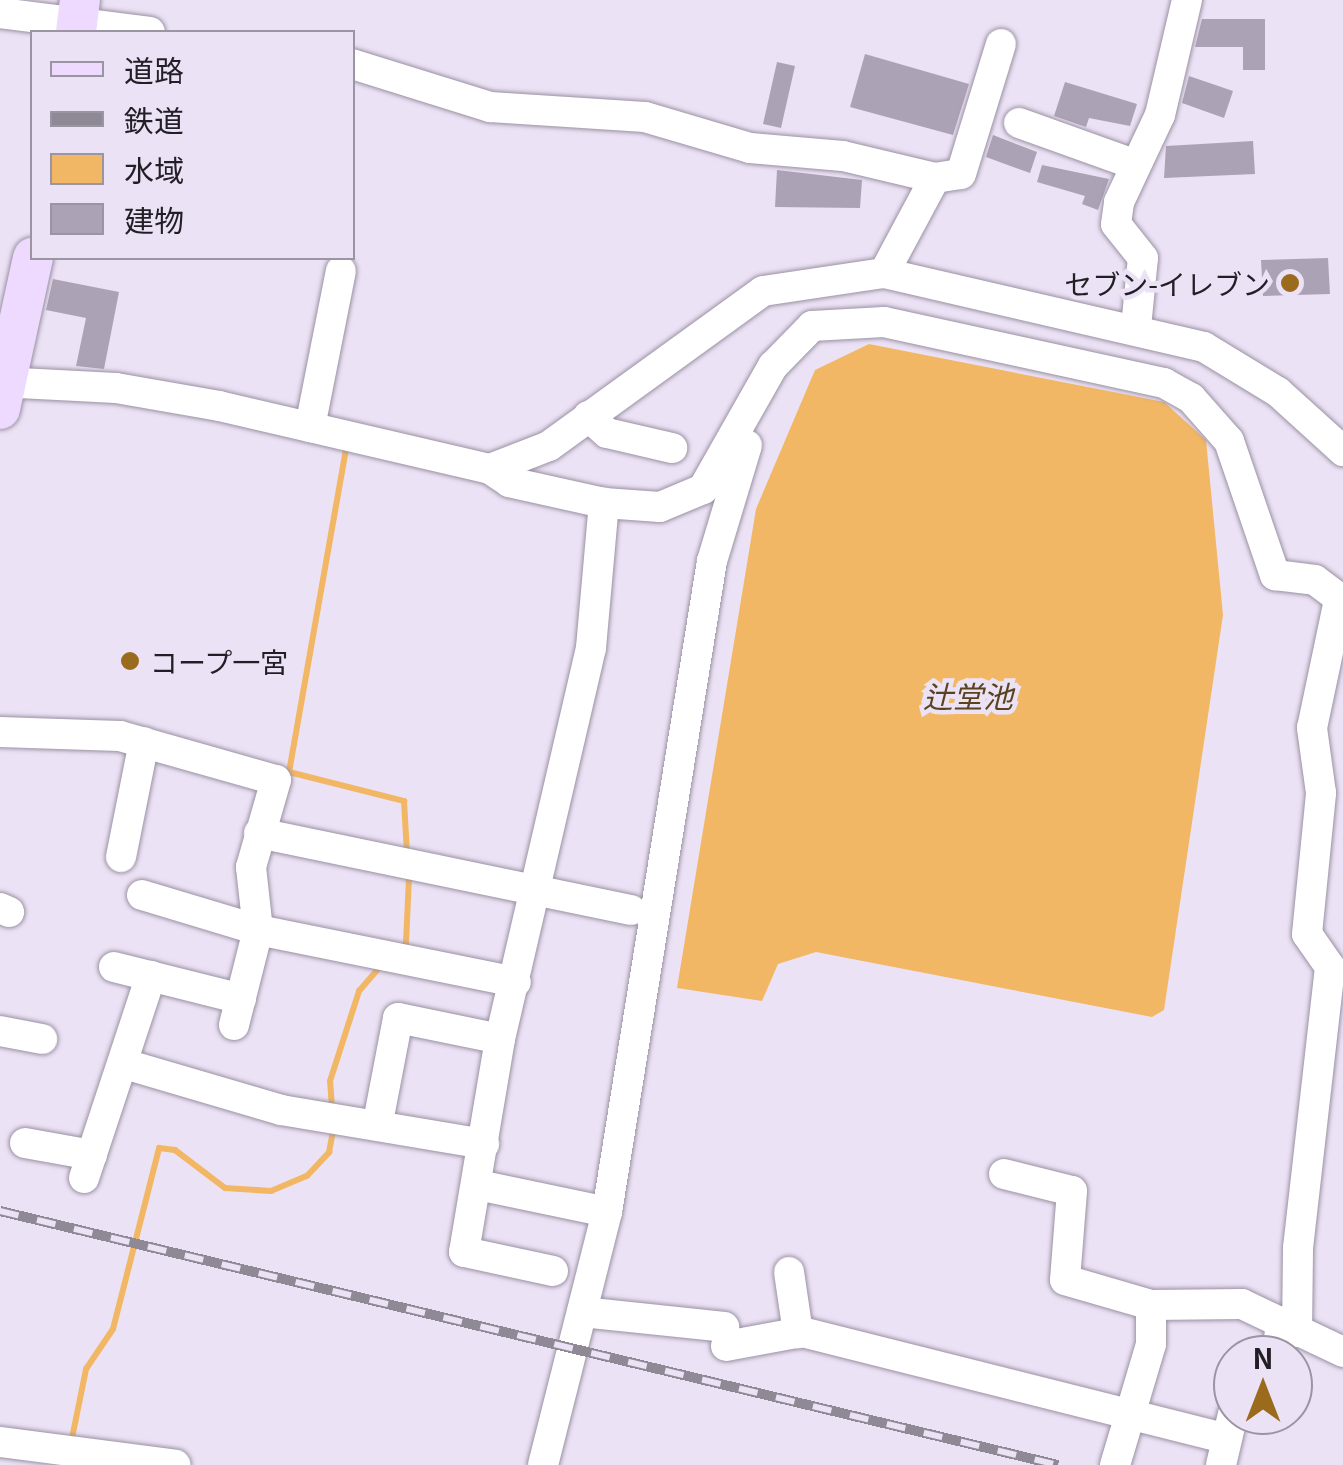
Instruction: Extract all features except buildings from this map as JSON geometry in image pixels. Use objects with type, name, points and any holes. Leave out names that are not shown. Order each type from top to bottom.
[{"type":"main road","points":[[2,391],[33,260]]},
{"type":"street","points":[[1136,327],[1144,258],[1116,224],[1136,165],[1160,115],[1187,0]]},
{"type":"street","points":[[0,13],[138,30]]},
{"type":"street","points":[[355,65],[490,107],[645,117],[750,148],[843,156],[935,178],[960,174],[1001,44]]},
{"type":"street","points":[[1019,122],[1136,165]]},
{"type":"street","points":[[884,273],[935,178]]},
{"type":"street","points":[[310,427],[341,271]]},
{"type":"street","points":[[490,469],[549,446],[763,291],[884,273],[1136,327],[1240,364],[1343,450]]},
{"type":"street","points":[[2,391],[116,388],[490,469],[509,482],[604,503],[660,506],[703,489],[791,345],[812,326],[849,320],[1164,383],[1213,417],[1229,441],[1275,575],[1315,580],[1341,601],[1312,728],[1320,794],[1307,934],[1330,967],[1285,1335]]},
{"type":"street","points":[[542,1465],[607,1212],[712,560],[754,426],[751,408]]},
{"type":"street","points":[[588,416],[607,433],[672,448]]},
{"type":"street","points":[[552,1270],[464,1252],[500,1039],[540,893],[591,648],[604,503]]},
{"type":"street","points":[[0,732],[144,742],[276,780],[251,868],[258,930],[238,1012],[151,976],[114,968]]},
{"type":"street","points":[[121,857],[144,742]]},
{"type":"street","points":[[259,833],[631,910]]},
{"type":"street","points":[[142,895],[258,930],[516,982]]},
{"type":"street","points":[[24,1143],[88,1166],[125,1064],[151,976]]},
{"type":"street","points":[[378,1122],[398,1018],[500,1039]]},
{"type":"street","points":[[0,1031],[42,1039]]},
{"type":"street","points":[[125,1064],[281,1110],[332,1114],[484,1144]]},
{"type":"street","points":[[1004,1174],[1072,1190],[1064,1280],[1150,1305],[1242,1304],[1282,1335]]},
{"type":"street","points":[[478,1186],[607,1212]]},
{"type":"street","points":[[789,1272],[798,1332]]},
{"type":"street","points":[[1115,1465],[1150,1344],[1150,1305]]},
{"type":"street","points":[[582,1312],[725,1336],[798,1332],[1226,1439]]},
{"type":"street","points":[[1313,1344],[1343,1352]]},
{"type":"street","points":[[0,1442],[176,1465]]},
{"type":"water","name":"辻堂池","points":[[869,344],[1164,402],[1206,440],[1223,615],[1164,1010],[1152,1017],[816,952],[778,964],[762,1001],[677,988],[756,509],[815,370]]},
{"type":"waterway","points":[[346,449],[289,772],[404,801],[407,853]]},
{"type":"waterway","points":[[399,950],[406,943],[409,876]]},
{"type":"waterway","points":[[332,1108],[330,1081],[359,991],[382,965]]},
{"type":"waterway","points":[[71,1443],[86,1369],[113,1329],[159,1148],[175,1150],[225,1188],[271,1191],[307,1176],[329,1152],[334,1126]]},
{"type":"railway","points":[[0,1211],[1058,1465]]},
{"type":"place","name":"セブン-イレブン","points":[[1290,283]]},
{"type":"place","name":"コープ一宮","points":[[130,661]]}]
